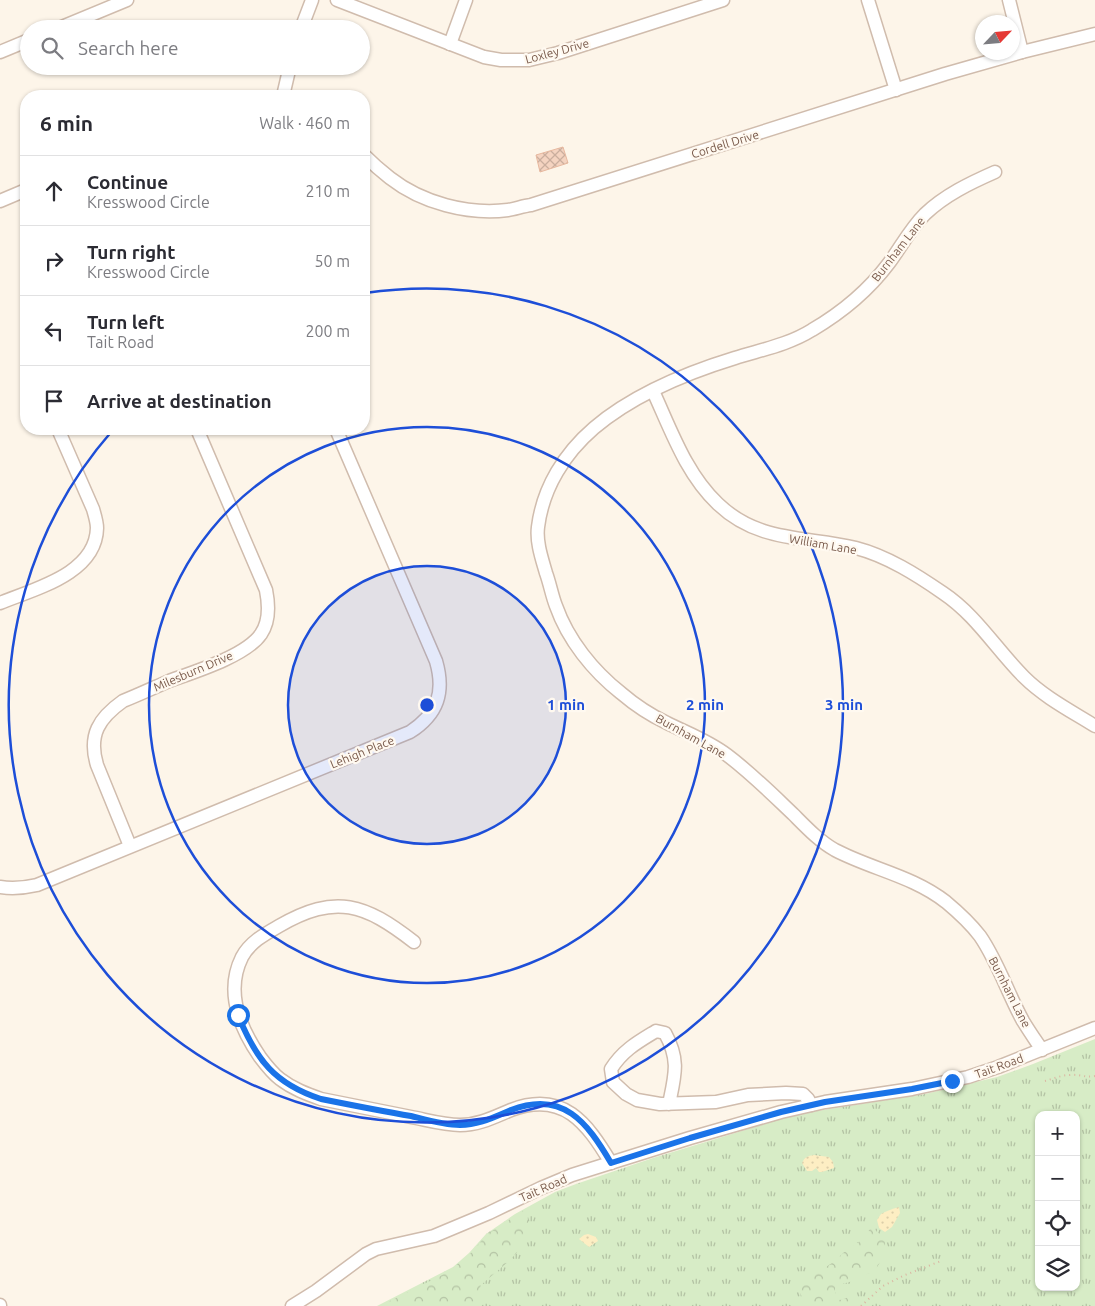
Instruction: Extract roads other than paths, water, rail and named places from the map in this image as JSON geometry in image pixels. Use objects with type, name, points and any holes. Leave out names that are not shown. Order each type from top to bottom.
[{"type":"street","points":[[78,20],[126,0]]},
{"type":"street","points":[[304,20],[312,0]]},
{"type":"street","name":"Loxley Drive","points":[[337,0],[484,57],[501,60],[529,60],[723,0]]},
{"type":"street","points":[[450,44],[466,0]]},
{"type":"street","points":[[868,0],[896,90]]},
{"type":"street","points":[[1009,0],[1022,52]]},
{"type":"street","name":"Cordell Drive","points":[[370,160],[390,178],[422,197],[466,210],[509,210],[945,74],[1095,34]]},
{"type":"street","points":[[0,52],[20,44]]},
{"type":"street","points":[[284,90],[288,75]]},
{"type":"street","name":"Burnham Lane","points":[[995,172],[971,182],[947,196],[932,208],[913,227],[877,278],[855,300],[809,332],[792,340],[686,375],[614,412],[594,428],[571,450],[555,475],[546,495],[538,529],[538,541],[542,561],[557,609],[570,635],[597,671],[618,692],[636,705],[662,721],[712,744],[726,754],[765,787],[820,841],[851,857],[921,886],[946,903],[968,923],[983,942],[1024,1024],[1042,1050]]},
{"type":"street","points":[[0,201],[20,193]]},
{"type":"street","name":"William Lane","points":[[653,391],[681,452],[704,489],[719,506],[748,526],[766,532],[779,536],[858,548],[889,560],[944,593],[965,609],[1024,677],[1071,712],[1095,726]]},
{"type":"street","points":[[0,602],[61,578],[82,562],[95,541],[97,522],[93,509],[61,435]]},
{"type":"street","name":"Milesburn Drive","points":[[130,846],[96,765],[94,755],[95,736],[103,718],[123,701],[223,660],[246,648],[254,643],[260,635],[268,615],[269,601],[266,590],[200,435]]},
{"type":"street","name":"Lehigh Place","points":[[0,887],[13,889],[37,885],[410,732],[426,720],[433,711],[440,691],[440,674],[436,661],[339,435]]},
{"type":"street","points":[[414,942],[387,922],[368,912],[343,906],[323,908],[300,915],[261,936],[250,946],[238,966],[236,1001],[238,1015],[244,1031],[268,1068],[292,1087],[321,1099],[438,1122],[460,1125],[474,1124],[513,1110],[540,1104],[564,1109],[576,1116],[587,1127],[597,1139],[611,1163]]},
{"type":"street","name":"Tait Road","points":[[292,1306],[376,1249],[434,1236],[572,1175],[781,1112],[810,1105],[952,1081],[998,1067],[1095,1028]]},
{"type":"street","points":[[669,1104],[675,1072],[674,1056],[672,1045],[665,1033],[656,1031],[636,1043],[618,1058],[611,1069],[613,1082],[626,1094],[637,1100],[669,1104],[716,1102],[748,1096],[803,1094],[810,1105]]}]
